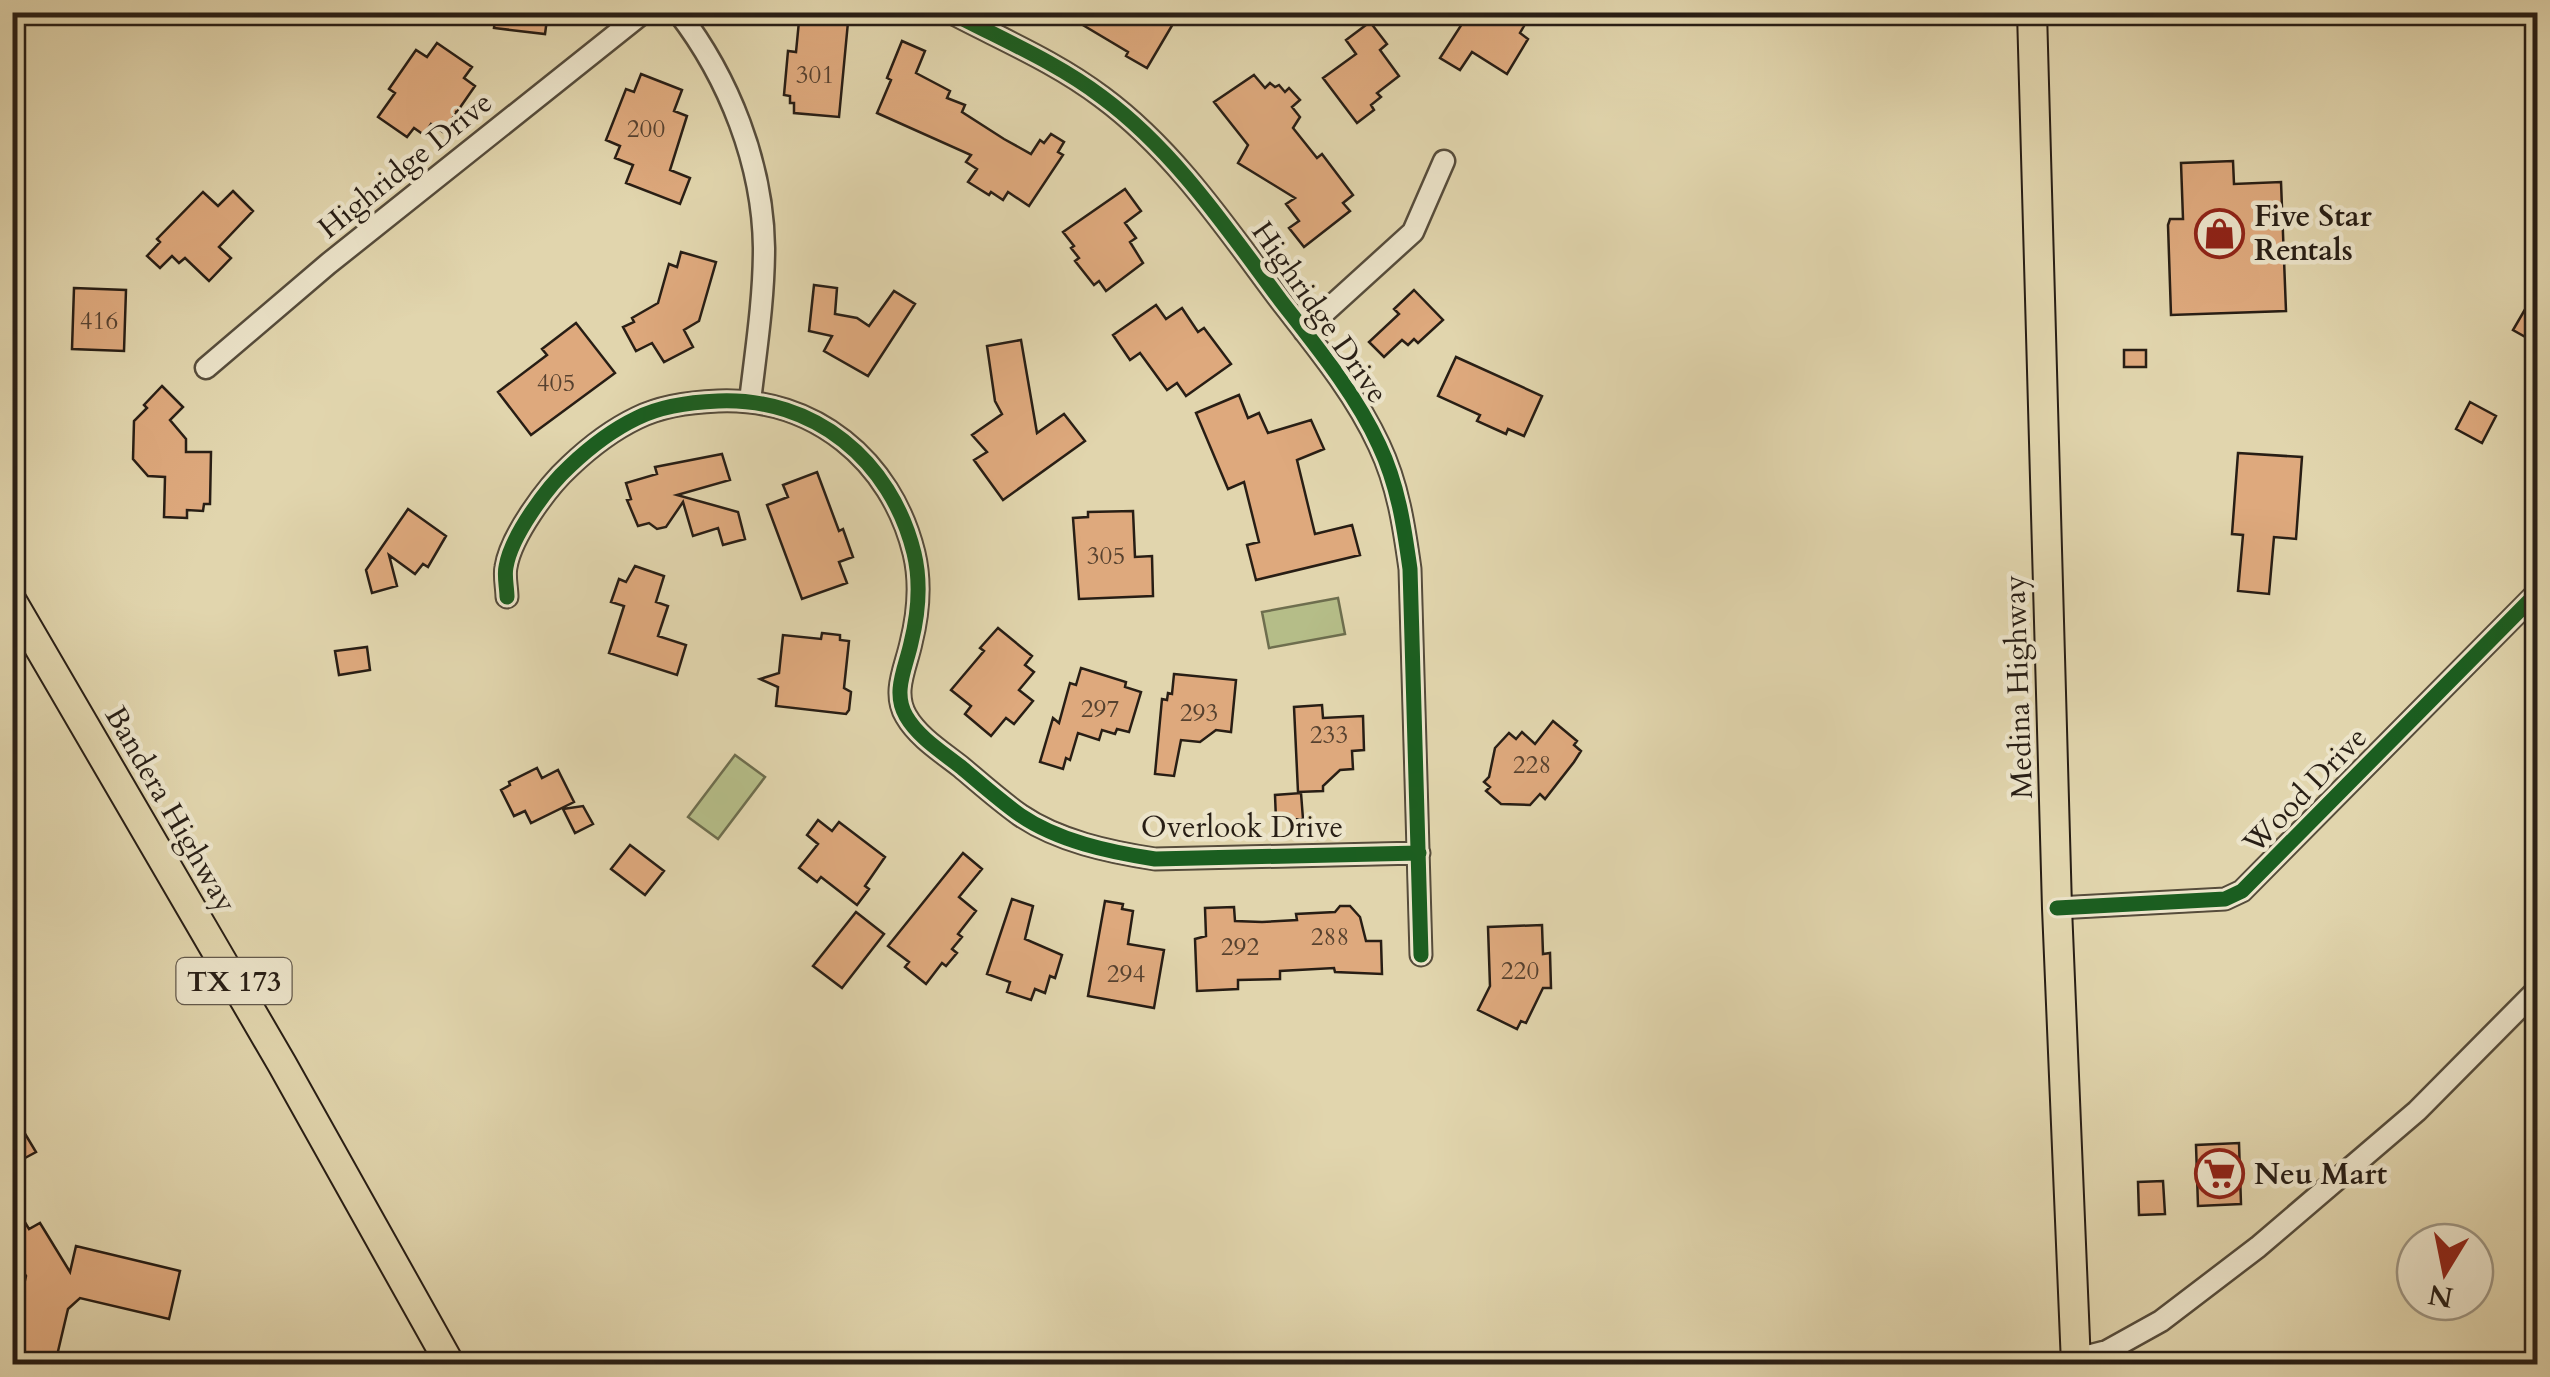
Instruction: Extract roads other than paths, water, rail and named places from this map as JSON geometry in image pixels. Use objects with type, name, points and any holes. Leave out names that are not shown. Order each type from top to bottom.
[{"type":"main road","name":"Medina Highway","points":[[2032,12],[2057,908],[2076,1362]]},
{"type":"main road","name":"Bandera Highway","points":[[12,601],[450,1364]]},
{"type":"street","name":"Highridge Drive","points":[[206,368],[328,264],[644,12]]},
{"type":"street","points":[[678,12],[729,98],[748,147],[760,198],[762,292],[750,401]]},
{"type":"street","name":"Highridge Drive","points":[[950,12],[1055,66],[1101,96],[1148,135],[1190,181],[1304,330],[1379,445],[1402,506],[1410,569],[1421,955]]},
{"type":"street","points":[[1304,330],[1413,232],[1444,161]]},
{"type":"street","name":"Overlook Drive","points":[[507,598],[506,568],[517,539],[562,473],[594,443],[639,416],[690,402],[750,401],[796,411],[842,436],[876,470],[900,511],[914,556],[918,601],[899,700],[906,716],[924,738],[1022,816],[1070,839],[1111,852],[1155,859],[1418,852]]},
{"type":"street","name":"Wood Drive","points":[[2057,908],[2226,899],[2242,891],[2538,592]]},
{"type":"street","points":[[2076,1362],[2107,1351],[2161,1321],[2258,1247],[2417,1111],[2538,989]]},
{"type":"place","name":"Five Star Rentals","points":[[2219,233]]},
{"type":"place","name":"Neu Mart","points":[[2219,1174]]}]
